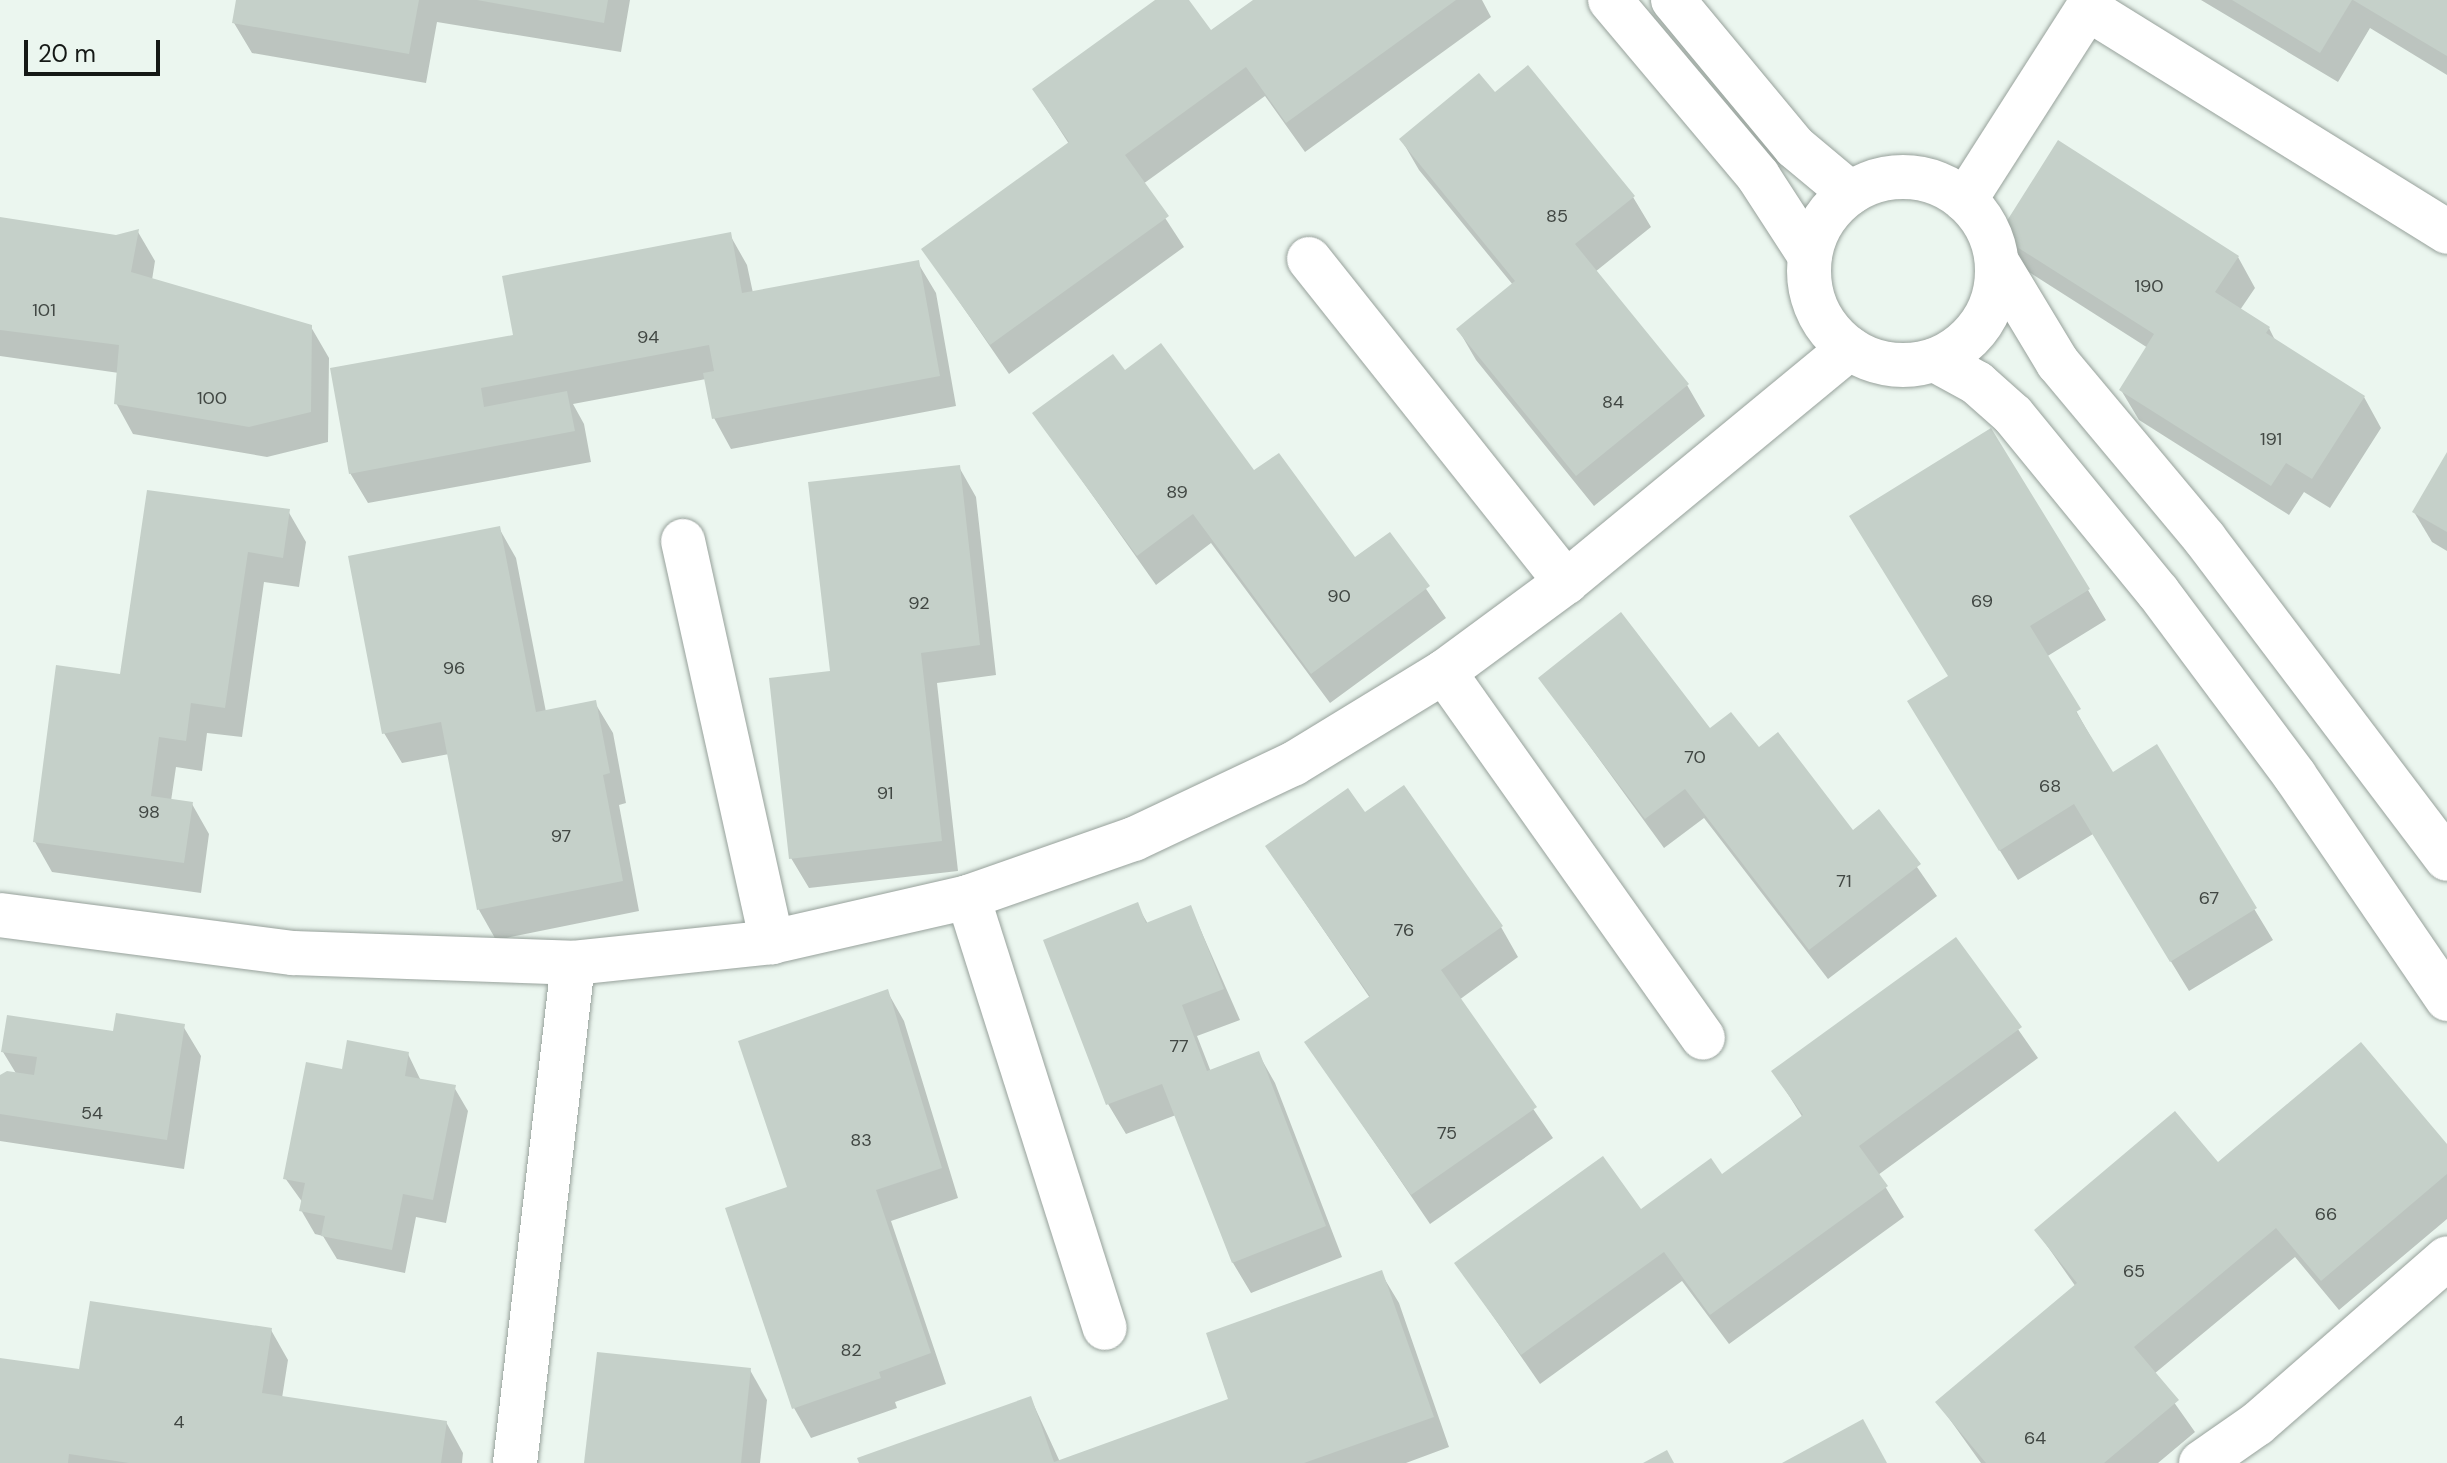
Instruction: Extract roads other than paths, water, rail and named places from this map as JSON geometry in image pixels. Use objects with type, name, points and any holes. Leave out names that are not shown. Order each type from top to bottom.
[{"type":"street","points":[[1610,0],[1758,176],[1810,256]]},
{"type":"street","points":[[1673,0],[1804,157],[1850,193]]},
{"type":"street","points":[[1965,200],[2090,5],[2447,232]]},
{"type":"street","points":[[1997,262],[1989,311],[1957,348],[1935,360],[1891,365],[1849,349],[1833,335],[1812,298],[1810,256],[1824,220],[1850,193],[1897,177],[1922,178],[1965,200],[1987,228],[1997,262],[2058,363],[2205,539],[2447,859]]},
{"type":"street","points":[[1309,259],[1566,582]]},
{"type":"street","points":[[0,915],[293,953],[573,963],[772,942],[968,897],[1134,839],[1293,764],[1444,672],[1566,582],[1849,349]]},
{"type":"street","points":[[1935,360],[1977,383],[2013,415],[2158,592],[2295,776],[2447,999]]},
{"type":"street","points":[[683,541],[772,942]]},
{"type":"street","points":[[1444,672],[1703,1038]]},
{"type":"street","points":[[968,897],[1105,1328]]},
{"type":"street","points":[[515,1463],[573,963]]},
{"type":"street","points":[[2201,1463],[2257,1424],[2447,1258]]}]
